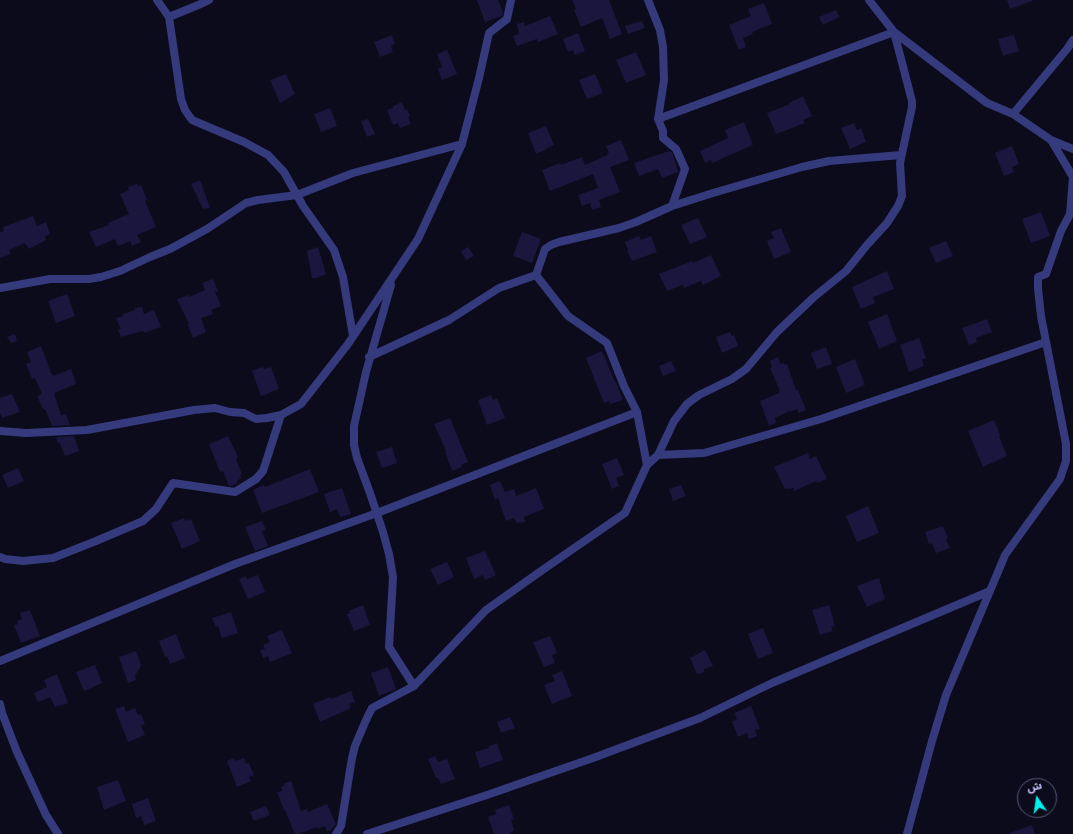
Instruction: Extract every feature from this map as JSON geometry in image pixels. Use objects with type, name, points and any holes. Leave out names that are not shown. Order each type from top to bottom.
[{"type":"street","points":[[157,0],[169,17],[181,99],[185,110],[192,120],[244,142],[268,155],[284,172],[303,206],[334,250],[343,277],[353,336]]},
{"type":"street","points":[[169,17],[209,0]]},
{"type":"street","points":[[0,432],[26,433],[87,430],[194,410],[216,408],[230,412],[244,413],[256,419],[267,418],[281,415],[301,404],[353,336],[418,239],[462,144],[489,33],[506,18],[511,0]]},
{"type":"street","points":[[648,0],[660,30],[663,47],[664,80],[658,119],[663,131],[663,138],[676,149],[685,169],[672,206]]},
{"type":"street","points":[[870,0],[894,32],[988,103],[1013,114],[1051,140],[1073,150]]},
{"type":"street","points":[[658,119],[894,32]]},
{"type":"street","points":[[336,834],[341,826],[355,746],[372,708],[414,686],[486,610],[625,513],[647,465],[658,455],[674,421],[687,404],[699,395],[732,379],[746,370],[777,332],[814,297],[846,271],[866,245],[887,222],[898,206],[902,196],[900,163],[912,107],[912,101],[894,32]]},
{"type":"street","points":[[1013,114],[1073,40]]},
{"type":"street","points":[[907,834],[946,695],[1005,555],[1060,479],[1066,461],[1066,444],[1038,298],[1038,277],[1046,274],[1061,231],[1070,214],[1073,177],[1051,140]]},
{"type":"street","points":[[0,288],[50,279],[89,279],[101,277],[120,271],[170,249],[207,229],[246,203],[297,195],[353,173],[462,144]]},
{"type":"street","points":[[536,275],[545,249],[552,245],[625,226],[672,206],[802,167],[829,161],[901,155]]},
{"type":"street","points":[[370,357],[449,320],[499,288],[536,275]]},
{"type":"street","points":[[536,275],[568,316],[607,342],[624,386],[637,412],[647,465]]},
{"type":"street","points":[[393,278],[370,357],[354,426],[354,445],[389,554],[393,578],[389,647],[414,686]]},
{"type":"street","points":[[658,455],[704,452],[814,421],[1046,342]]},
{"type":"street","points":[[0,661],[235,564],[377,513],[637,412]]},
{"type":"street","points":[[0,557],[23,561],[53,558],[143,522],[156,509],[173,484],[235,492],[256,479],[263,471],[281,415]]},
{"type":"street","points":[[367,834],[487,795],[593,758],[700,718],[780,680],[990,591]]},
{"type":"street","points":[[0,704],[17,752],[46,815],[58,834]]},
{"type":"building","points":[[477,0],[498,0],[503,12],[502,16],[485,22]]},
{"type":"building","points":[[572,0],[609,0],[622,34],[610,39],[602,18],[581,27],[574,10],[576,9]]},
{"type":"building","points":[[1007,0],[1032,0],[1032,1],[1010,9]]},
{"type":"building","points":[[764,3],[772,24],[752,32],[753,34],[743,38],[746,47],[739,50],[729,25],[751,16],[748,9]]},
{"type":"building","points":[[836,10],[839,17],[823,25],[819,17]]},
{"type":"building","points":[[550,16],[558,34],[538,42],[537,39],[517,46],[513,36],[519,34],[517,24],[524,22],[525,26]]},
{"type":"building","points":[[642,21],[645,28],[628,34],[625,26]]},
{"type":"building","points":[[578,33],[585,51],[575,55],[573,50],[568,52],[563,39]]},
{"type":"building","points":[[392,35],[395,44],[391,46],[393,52],[380,57],[374,42]]},
{"type":"building","points":[[1014,35],[1019,51],[1003,56],[998,39]]},
{"type":"building","points":[[447,50],[457,74],[442,80],[438,69],[442,67],[437,54]]},
{"type":"building","points":[[636,52],[646,75],[626,83],[616,60]]},
{"type":"building","points":[[286,74],[295,94],[280,103],[270,80]]},
{"type":"building","points":[[595,74],[603,93],[587,99],[579,80]]},
{"type":"building","points":[[803,96],[812,116],[803,120],[805,123],[776,134],[767,113],[790,104],[789,103]]},
{"type":"building","points":[[402,102],[405,110],[407,109],[410,116],[408,117],[411,124],[400,128],[398,123],[393,125],[387,110]]},
{"type":"building","points":[[330,108],[337,126],[321,132],[314,114]]},
{"type":"building","points":[[368,119],[375,134],[367,137],[361,121]]},
{"type":"building","points":[[744,122],[753,145],[712,163],[711,160],[705,163],[700,151],[728,138],[725,130]]},
{"type":"building","points":[[854,123],[857,130],[861,128],[866,142],[850,149],[841,128]]},
{"type":"building","points":[[546,126],[554,145],[536,154],[528,133]]},
{"type":"building","points":[[621,140],[629,160],[610,167],[620,192],[599,200],[601,207],[592,210],[590,203],[582,206],[578,195],[598,188],[593,174],[550,191],[542,170],[582,157],[585,165],[608,155],[607,153],[609,153],[606,146]]},
{"type":"building","points":[[1012,146],[1019,164],[1012,167],[1014,172],[1004,176],[995,153]]},
{"type":"building","points":[[669,151],[672,152],[678,172],[662,178],[658,169],[639,176],[634,163]]},
{"type":"building","points":[[200,180],[210,208],[203,209],[191,184]]},
{"type":"building","points":[[137,184],[138,187],[141,185],[147,200],[145,201],[156,227],[137,235],[141,242],[132,246],[130,241],[118,246],[115,239],[96,247],[89,232],[109,225],[108,223],[129,214],[120,194],[129,190],[128,187]]},
{"type":"building","points":[[1041,212],[1050,236],[1031,243],[1022,219]]},
{"type":"building","points":[[33,216],[37,226],[46,222],[50,234],[45,236],[46,240],[29,249],[25,243],[9,250],[11,254],[0,258],[0,232],[4,231],[3,227]]},
{"type":"building","points":[[698,218],[707,237],[690,244],[681,225]]},
{"type":"building","points":[[781,228],[791,252],[774,259],[767,241],[774,238],[771,232]]},
{"type":"building","points":[[522,232],[541,239],[532,263],[513,256]]},
{"type":"building","points":[[639,236],[641,240],[651,236],[657,252],[632,261],[625,242]]},
{"type":"building","points":[[946,241],[953,256],[936,263],[929,248]]},
{"type":"building","points":[[318,247],[326,274],[317,278],[312,278],[307,251]]},
{"type":"building","points":[[468,247],[474,256],[466,260],[461,251]]},
{"type":"building","points":[[711,255],[721,276],[703,285],[701,281],[684,288],[682,285],[667,291],[659,274],[692,261],[693,263]]},
{"type":"building","points":[[887,271],[894,289],[873,297],[875,303],[861,309],[852,287]]},
{"type":"building","points":[[213,279],[218,291],[215,292],[221,306],[211,310],[213,314],[201,318],[206,332],[193,338],[188,325],[189,324],[177,299],[189,295],[189,297],[205,290],[202,283]]},
{"type":"building","points":[[67,294],[75,316],[56,323],[48,301]]},
{"type":"building","points":[[142,307],[144,314],[154,310],[161,327],[144,333],[143,331],[121,337],[118,330],[121,329],[116,318],[135,310],[135,308]]},
{"type":"building","points":[[887,314],[897,341],[879,349],[868,322]]},
{"type":"building","points":[[987,319],[992,332],[976,338],[977,342],[969,345],[962,328]]},
{"type":"building","points":[[730,332],[732,336],[734,335],[738,346],[722,353],[716,337]]},
{"type":"building","points":[[15,334],[17,341],[11,343],[7,337]]},
{"type":"building","points":[[919,338],[926,358],[922,360],[924,366],[909,372],[900,345]]},
{"type":"building","points":[[41,346],[53,376],[71,369],[76,384],[54,393],[61,415],[66,414],[70,425],[52,426],[45,409],[43,409],[37,396],[42,394],[35,378],[32,379],[26,364],[31,362],[27,352]]},
{"type":"building","points":[[826,347],[832,364],[817,369],[811,353]]},
{"type":"building","points":[[602,351],[623,400],[610,404],[609,401],[604,403],[586,358]]},
{"type":"building","points":[[778,357],[780,364],[787,364],[796,390],[798,390],[806,410],[799,413],[797,409],[790,412],[789,411],[775,418],[776,423],[769,426],[760,401],[779,393],[780,391],[770,368],[772,367],[770,361]]},
{"type":"building","points":[[855,359],[865,385],[846,393],[836,367]]},
{"type":"building","points":[[671,361],[676,371],[663,376],[659,366]]},
{"type":"building","points":[[263,367],[264,369],[271,367],[279,389],[261,396],[252,371]]},
{"type":"building","points":[[12,394],[20,412],[2,418],[0,413],[0,398]]},
{"type":"building","points":[[491,395],[493,400],[497,398],[505,418],[487,425],[478,400]]},
{"type":"building","points":[[450,418],[468,462],[461,465],[462,467],[452,471],[445,452],[446,451],[434,424]]},
{"type":"building","points":[[994,420],[1007,456],[983,467],[968,431]]},
{"type":"building","points":[[74,436],[79,451],[65,456],[56,437]]},
{"type":"building","points":[[228,436],[238,457],[236,459],[242,474],[240,475],[241,478],[237,481],[238,483],[231,486],[229,486],[223,471],[220,472],[209,444]]},
{"type":"building","points":[[392,447],[397,463],[382,468],[376,452]]},
{"type":"building","points":[[808,453],[810,459],[816,456],[827,479],[817,483],[816,481],[794,491],[794,488],[785,489],[774,467]]},
{"type":"building","points":[[617,458],[624,475],[616,478],[619,486],[612,489],[602,464]]},
{"type":"building","points":[[18,468],[24,481],[8,488],[2,475]]},
{"type":"building","points":[[310,469],[319,492],[262,513],[253,490],[264,485],[265,487]]},
{"type":"building","points":[[500,481],[505,492],[514,489],[516,496],[536,488],[544,509],[524,517],[525,522],[517,523],[514,518],[506,521],[498,498],[495,500],[490,485]]},
{"type":"building","points":[[681,485],[686,496],[673,501],[669,489]]},
{"type":"building","points":[[342,488],[351,514],[340,517],[337,509],[330,512],[324,494]]},
{"type":"building","points":[[868,506],[879,533],[857,542],[846,516]]},
{"type":"building","points":[[184,518],[185,521],[191,519],[200,541],[182,549],[171,523]]},
{"type":"building","points":[[262,521],[266,530],[262,531],[268,546],[255,551],[245,527]]},
{"type":"building","points":[[943,526],[950,548],[936,553],[932,543],[929,544],[925,532]]},
{"type":"building","points":[[485,551],[496,575],[485,580],[483,575],[474,579],[466,558]]},
{"type":"building","points":[[447,562],[454,577],[438,585],[430,569]]},
{"type":"building","points":[[258,575],[265,592],[248,599],[239,579],[246,576],[247,579]]},
{"type":"building","points":[[879,578],[885,599],[867,607],[857,586]]},
{"type":"building","points":[[363,605],[370,625],[354,631],[347,614],[350,613],[349,611]]},
{"type":"building","points":[[829,605],[835,626],[831,627],[833,631],[820,635],[812,610]]},
{"type":"building","points":[[30,610],[40,636],[21,643],[14,625],[18,624],[17,621],[22,619],[20,613]]},
{"type":"building","points":[[231,612],[238,633],[222,638],[218,626],[216,627],[212,618]]},
{"type":"building","points":[[763,628],[773,653],[758,659],[748,634]]},
{"type":"building","points":[[282,630],[292,653],[270,662],[268,656],[263,658],[260,650],[265,649],[263,645],[270,642],[267,636]]},
{"type":"building","points":[[176,634],[185,658],[170,664],[167,656],[165,657],[159,641]]},
{"type":"building","points":[[550,636],[557,653],[552,655],[555,663],[544,667],[533,642]]},
{"type":"building","points":[[705,650],[713,666],[704,669],[704,672],[697,674],[690,658]]},
{"type":"building","points":[[136,651],[141,665],[135,676],[136,680],[128,683],[119,657]]},
{"type":"building","points":[[95,665],[102,683],[84,691],[76,672]]},
{"type":"building","points":[[388,667],[396,689],[379,696],[371,673]]},
{"type":"building","points":[[562,671],[572,696],[552,704],[544,685],[555,681],[552,675]]},
{"type":"building","points":[[57,674],[68,703],[55,707],[50,697],[38,702],[34,693],[47,687],[44,680]]},
{"type":"building","points":[[351,691],[355,702],[349,704],[351,708],[320,722],[313,704]]},
{"type":"building","points":[[124,706],[126,712],[135,708],[138,715],[141,714],[145,724],[141,726],[145,735],[128,742],[115,709]]},
{"type":"building","points":[[751,706],[760,729],[755,730],[757,736],[749,739],[747,733],[738,737],[732,722],[737,719],[734,713]]},
{"type":"building","points":[[510,717],[515,728],[501,733],[497,722]]},
{"type":"building","points":[[497,743],[503,760],[480,768],[475,752],[489,748],[489,746]]},
{"type":"building","points":[[435,756],[438,762],[447,759],[455,779],[441,784],[438,778],[436,778],[428,759]]},
{"type":"building","points":[[234,758],[235,761],[244,758],[246,764],[249,763],[254,775],[249,777],[251,781],[237,787],[227,761]]},
{"type":"building","points":[[118,780],[126,801],[104,810],[97,787]]},
{"type":"building","points":[[291,781],[301,811],[307,809],[308,812],[327,804],[336,824],[332,829],[327,832],[325,826],[318,829],[317,827],[295,834],[277,792],[282,791],[281,787],[284,786],[283,784]]},
{"type":"building","points":[[148,798],[156,821],[144,825],[141,816],[136,818],[132,804]]},
{"type":"building","points":[[509,805],[514,819],[511,820],[514,830],[509,834],[494,834],[488,817],[496,814],[495,810]]},
{"type":"building","points":[[266,806],[270,815],[254,821],[250,812]]},
{"type":"building","points":[[1032,825],[1035,834],[1010,834],[1010,833]]}]
